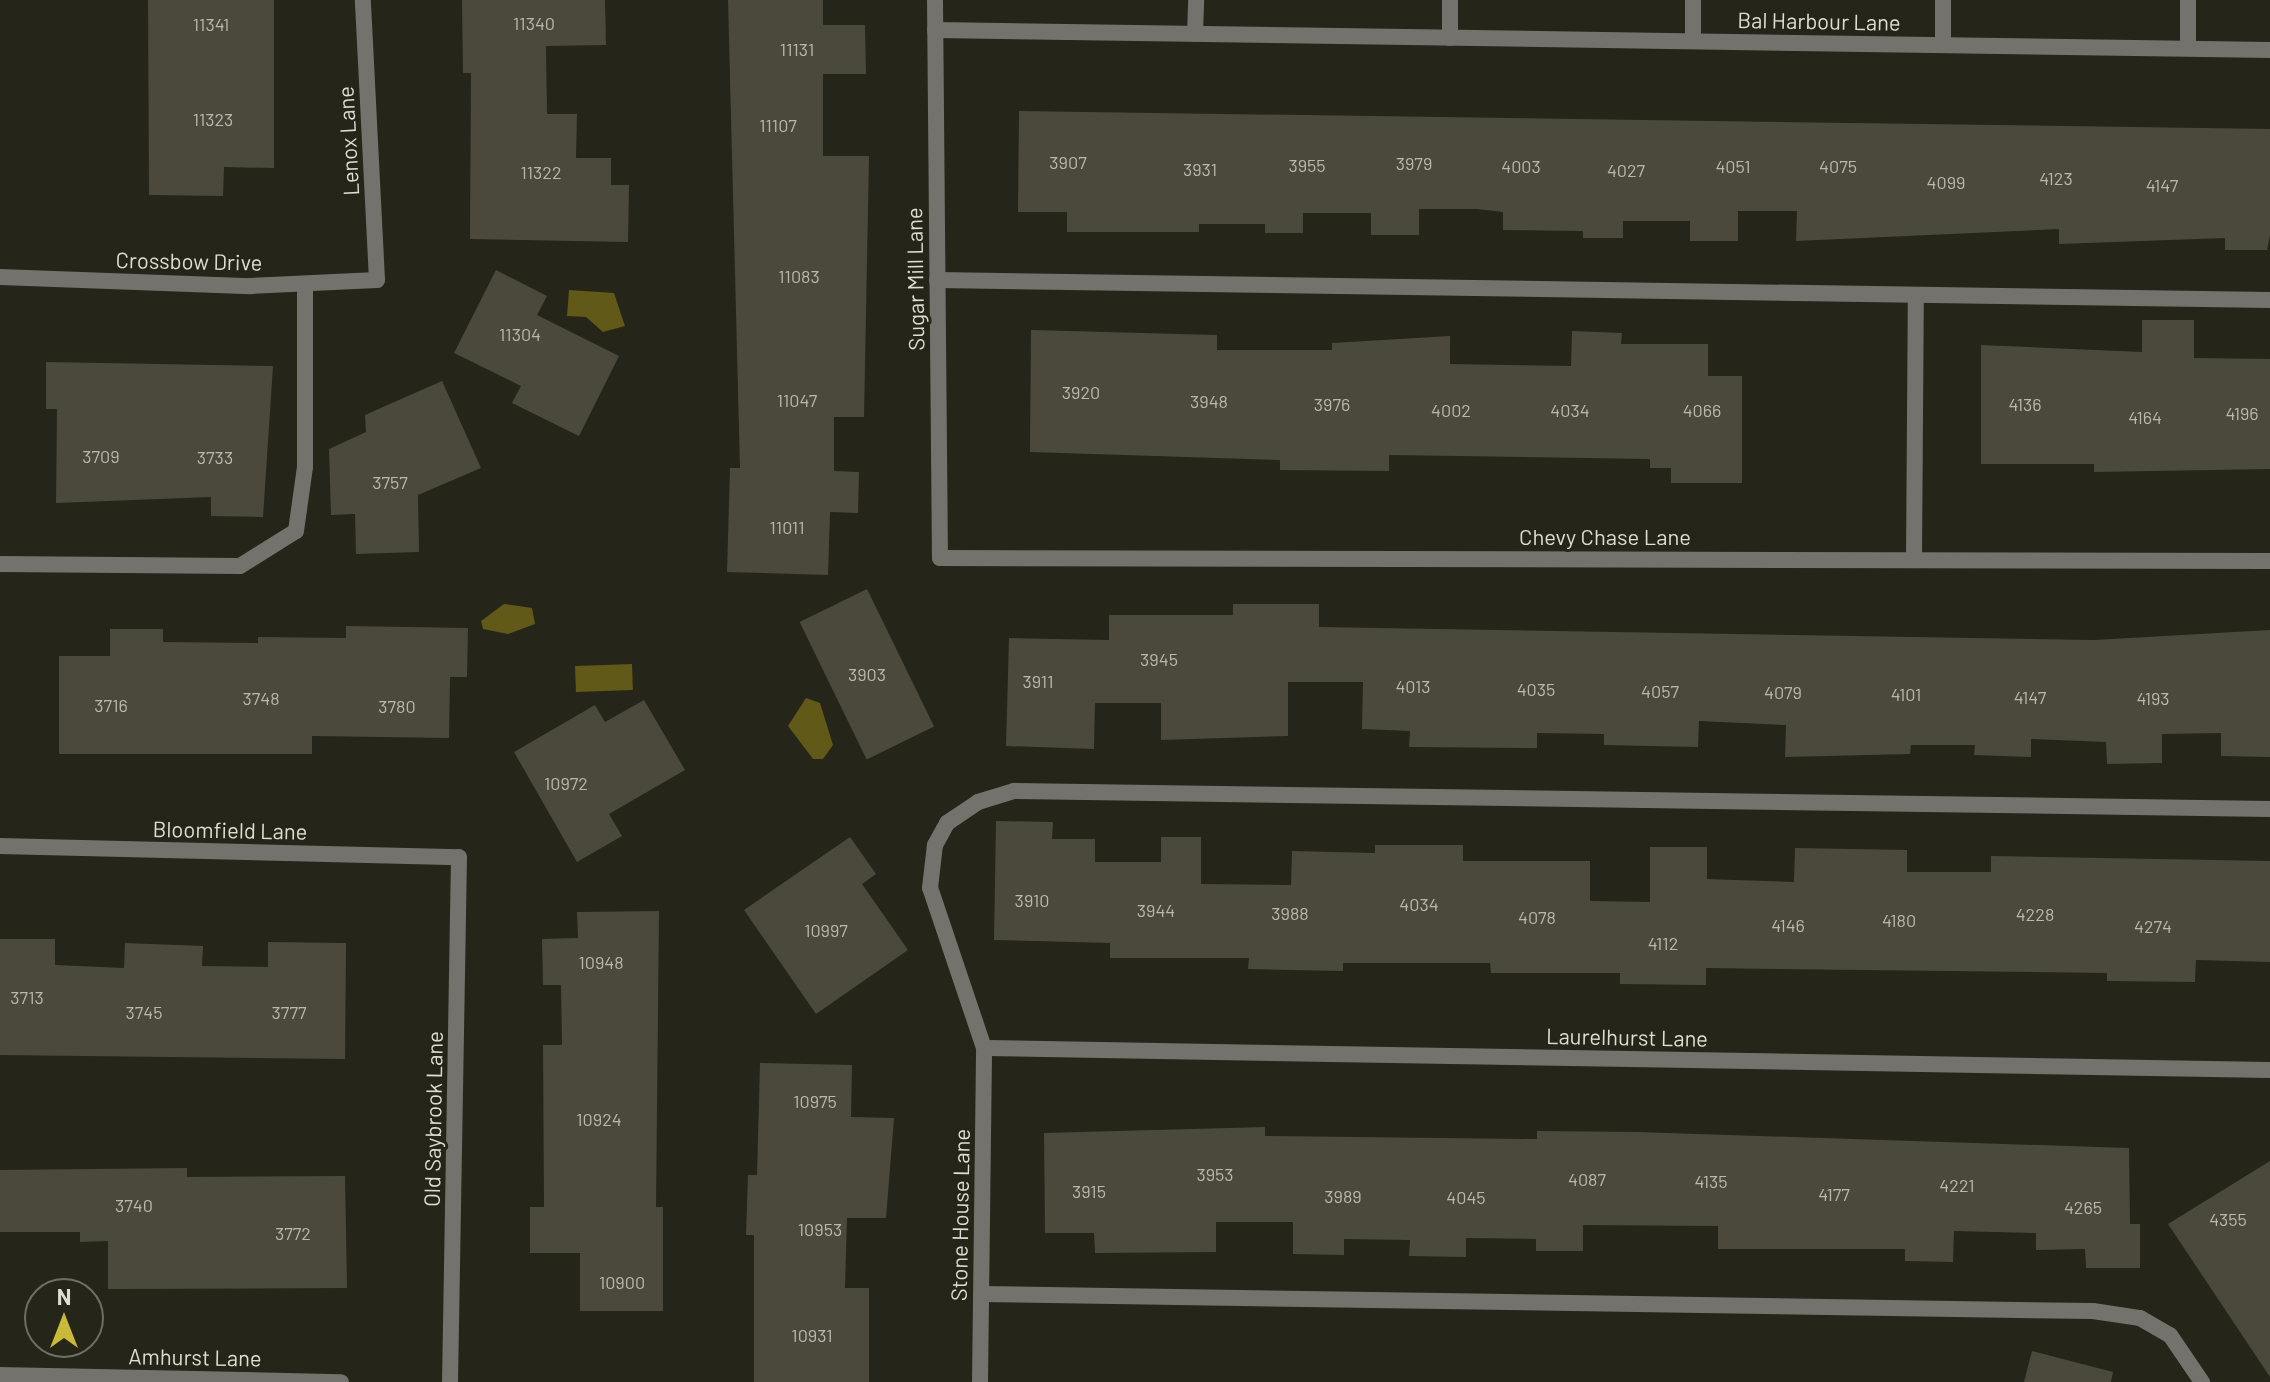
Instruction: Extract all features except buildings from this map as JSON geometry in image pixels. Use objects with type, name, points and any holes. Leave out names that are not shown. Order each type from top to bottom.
[{"type":"street","name":"Lenox Lane","points":[[363,0],[377,280]]},
{"type":"street","name":"Sugar Mill Lane","points":[[935,0],[940,558]]},
{"type":"street","points":[[1195,34],[1196,0]]},
{"type":"street","points":[[1450,0],[1450,38]]},
{"type":"street","points":[[1693,0],[1693,41]]},
{"type":"street","points":[[1943,0],[1943,45]]},
{"type":"street","points":[[2188,0],[2188,48]]},
{"type":"street","name":"Bal Harbour Lane","points":[[935,30],[2270,50]]},
{"type":"street","name":"Crossbow Drive","points":[[0,277],[305,284],[377,280]]},
{"type":"street","points":[[937,280],[2270,300]]},
{"type":"street","points":[[0,564],[240,566],[296,531],[305,467],[305,284]]},
{"type":"street","points":[[1914,560],[1916,295]]},
{"type":"street","name":"Chevy Chase Lane","points":[[940,558],[2270,561]]},
{"type":"street","name":"Stone House Lane","points":[[980,1382],[984,1048],[930,888],[935,845],[947,823],[978,802],[1014,791],[2270,809]]},
{"type":"street","name":"Bloomfield Lane","points":[[0,846],[459,857]]},
{"type":"street","name":"Old Saybrook Lane","points":[[450,1382],[459,857]]},
{"type":"street","name":"Laurelhurst Lane","points":[[984,1048],[2270,1070]]},
{"type":"street","points":[[981,1294],[2093,1311],[2140,1318],[2170,1335],[2202,1382]]},
{"type":"street","name":"Amhurst Lane","points":[[0,1375],[341,1382]]},
{"type":"shaded area","points":[[569,290],[614,293],[625,326],[603,332],[586,317],[567,316]]},
{"type":"shaded area","points":[[504,604],[532,608],[535,624],[508,634],[483,629],[481,621]]},
{"type":"shaded area","points":[[632,664],[633,690],[576,692],[575,666]]},
{"type":"shaded area","points":[[806,698],[820,703],[833,745],[823,759],[813,759],[788,726]]}]
